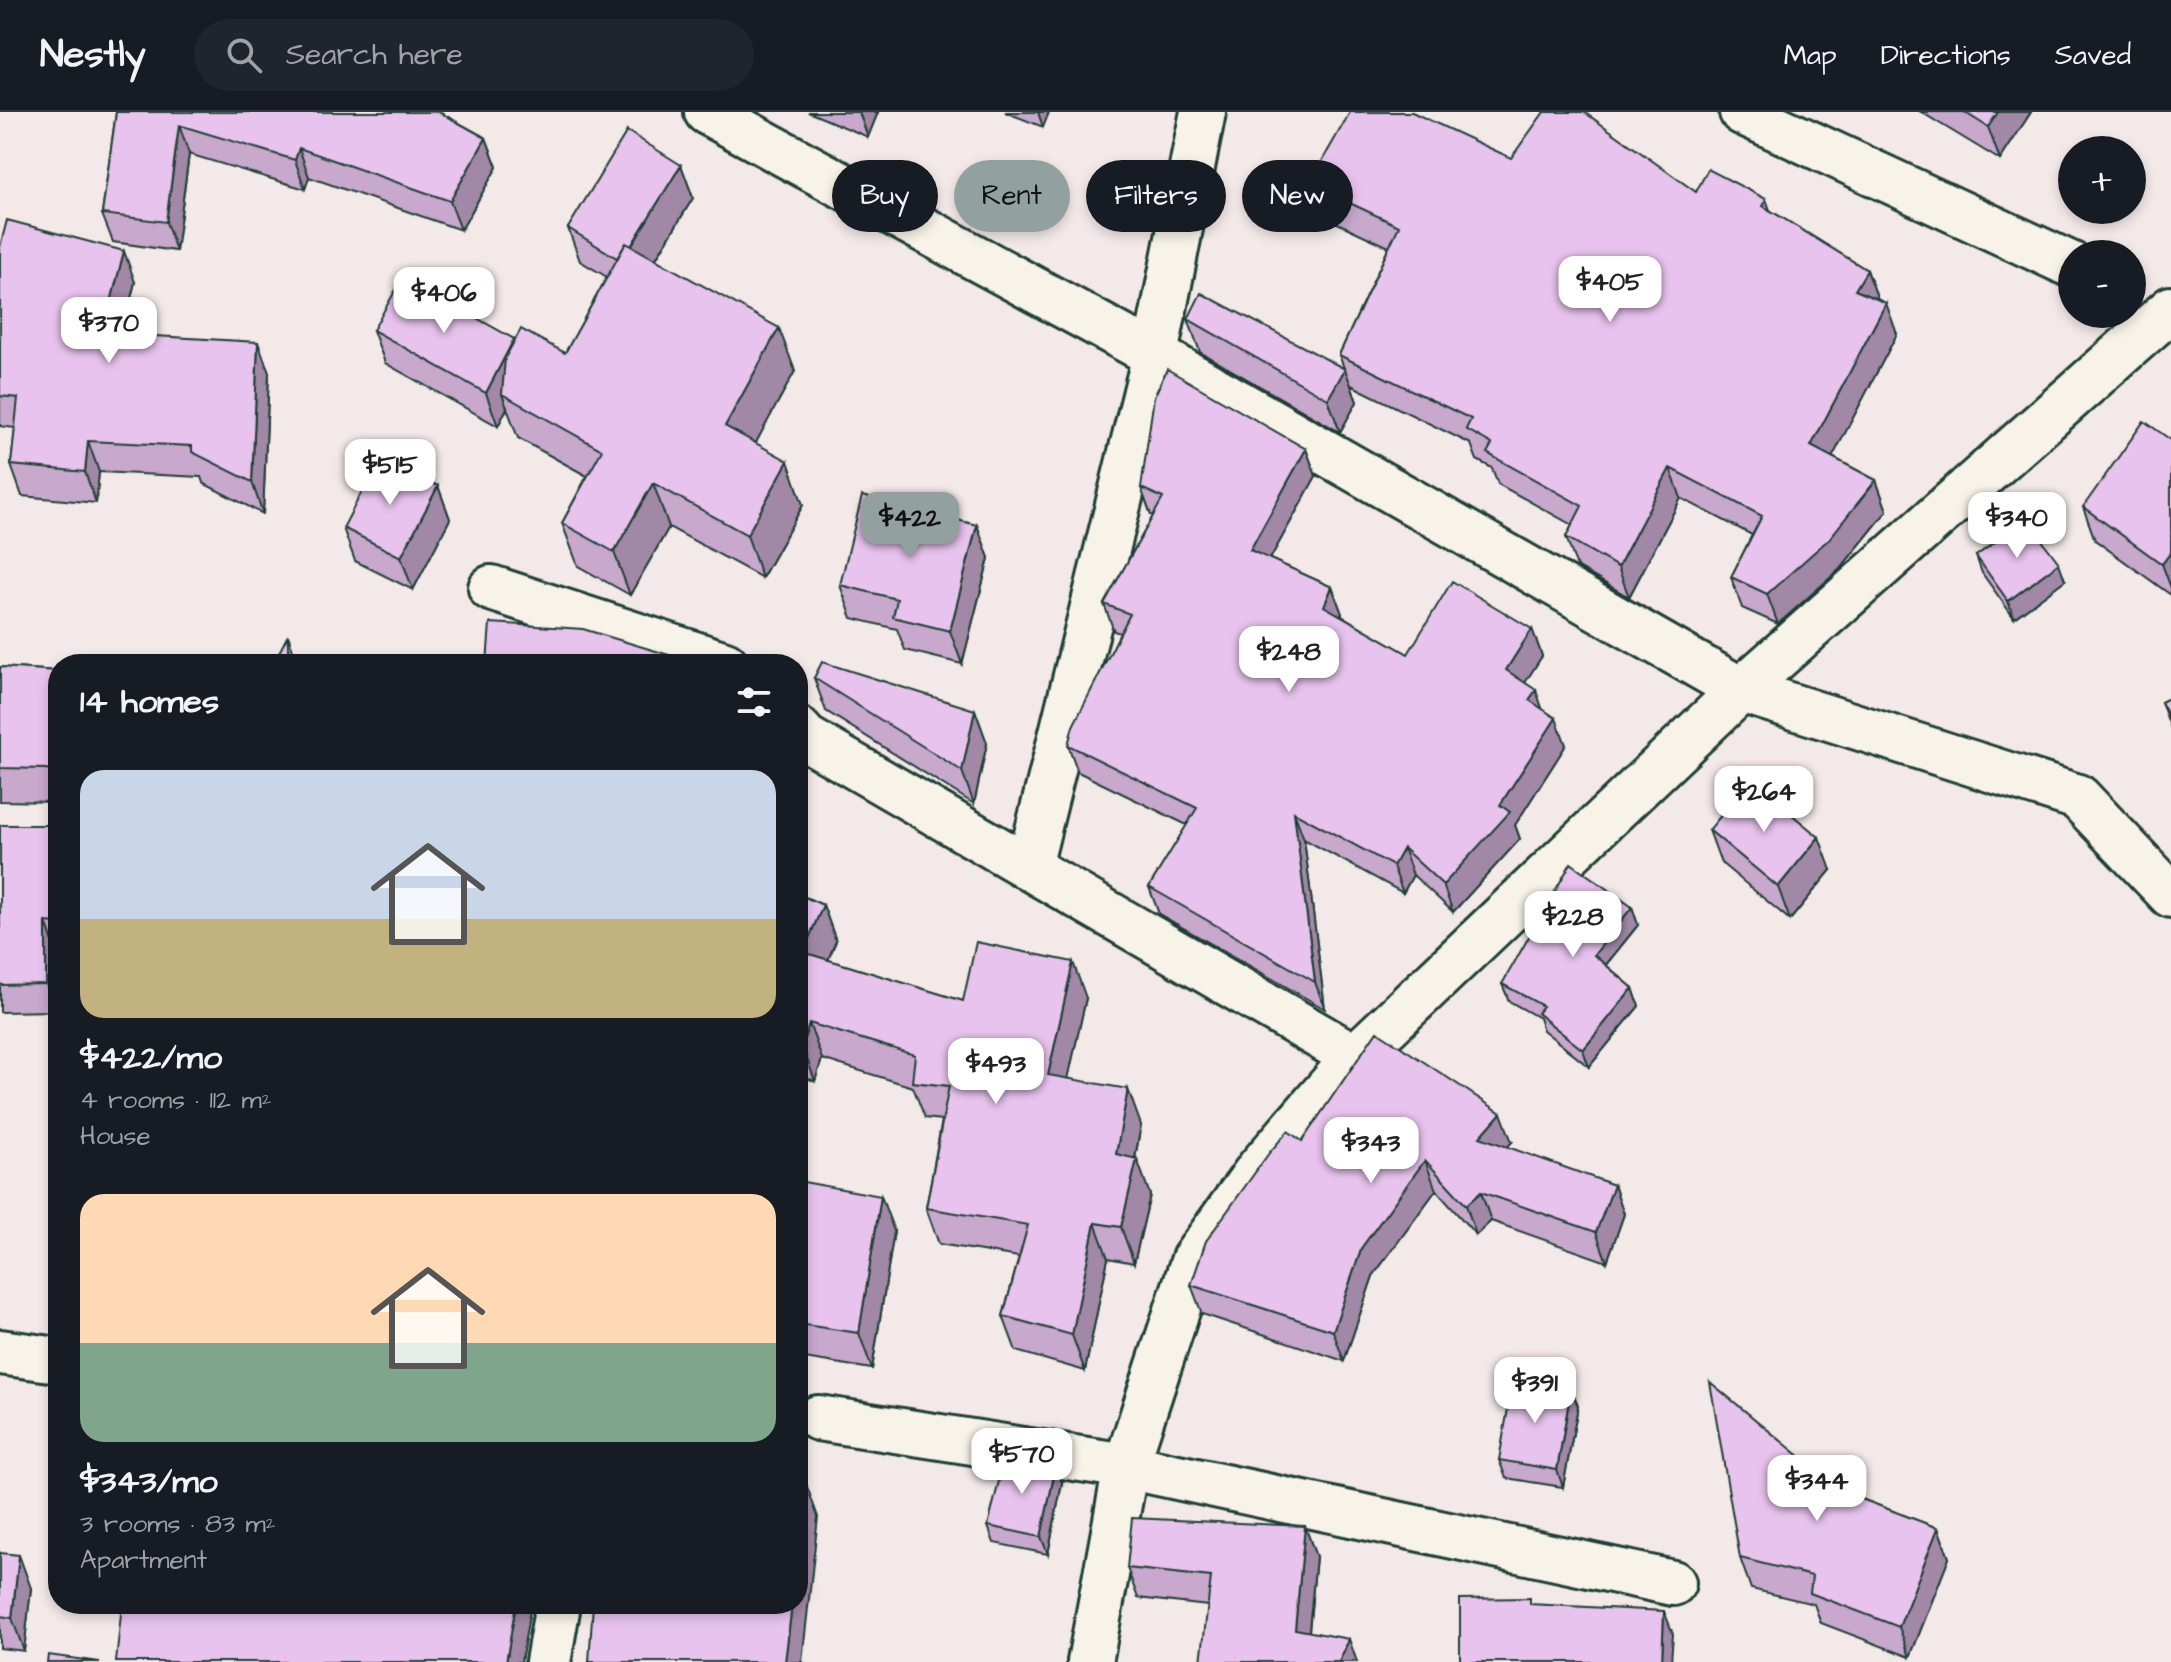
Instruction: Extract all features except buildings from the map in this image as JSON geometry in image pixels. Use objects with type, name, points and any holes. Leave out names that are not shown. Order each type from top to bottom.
[{"type":"street","points":[[707,112],[1155,355],[1741,690],[2078,797],[2171,895]]},
{"type":"street","points":[[1029,867],[1155,355],[1203,112]]},
{"type":"street","points":[[1742,112],[2058,259]]},
{"type":"street","points":[[1090,1662],[1126,1466],[1194,1259],[1260,1167],[1355,1057],[1741,690],[2161,305]]},
{"type":"street","points":[[491,588],[694,654]]},
{"type":"street","points":[[808,742],[1355,1057]]},
{"type":"street","points":[[0,1352],[48,1359]]},
{"type":"street","points":[[818,1418],[1126,1466],[1673,1583]]},
{"type":"street","points":[[548,1662],[556,1614]]}]
